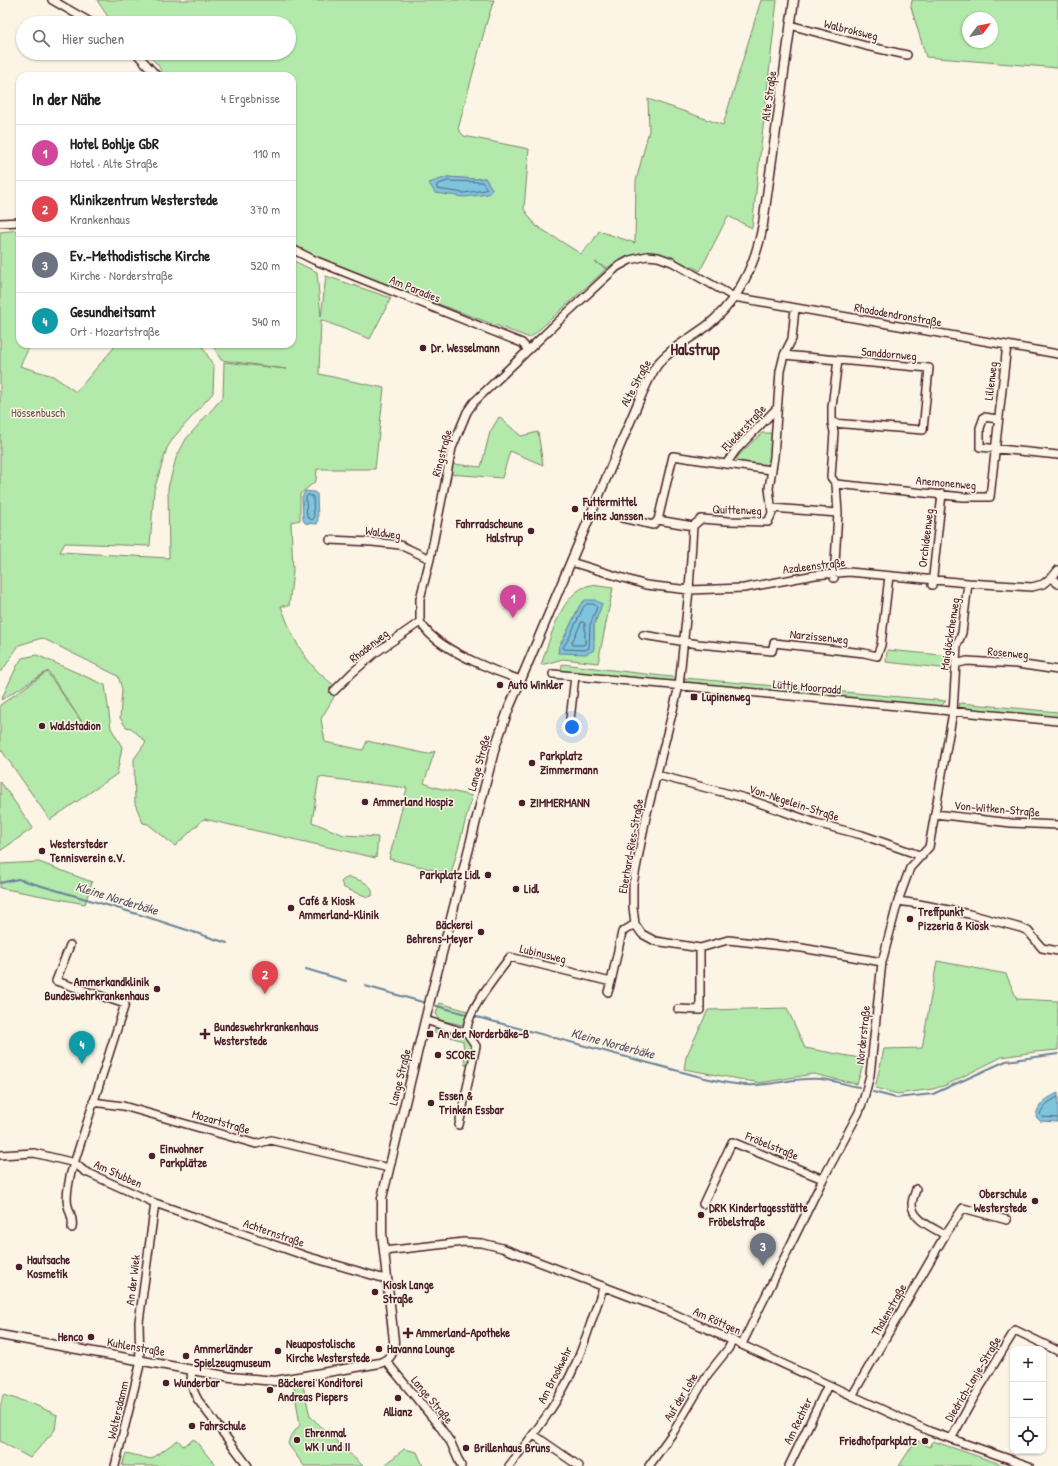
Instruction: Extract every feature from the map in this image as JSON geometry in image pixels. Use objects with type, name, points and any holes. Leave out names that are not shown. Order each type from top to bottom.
[{"type":"street","points":[[52,0],[80,16]]},
{"type":"street","name":"Alte Straße","points":[[522,679],[638,403],[654,371],[667,355],[714,319],[734,297],[749,272],[757,253],[761,238],[794,0]]},
{"type":"street","name":"Walbroksweg","points":[[790,25],[866,46],[907,55]]},
{"type":"street","points":[[142,60],[153,72]]},
{"type":"street","points":[[0,224],[16,222]]},
{"type":"street","name":"Am Paradies","points":[[296,251],[334,268],[522,343],[528,350]]},
{"type":"street","name":"Ringstraße","points":[[420,622],[420,599],[430,559],[452,448],[467,412],[474,402],[617,267],[638,257],[658,257],[672,262],[734,297]]},
{"type":"street","name":"Rhododendronstraße","points":[[734,297],[1058,354]]},
{"type":"street","name":"Fliederstraße","points":[[774,457],[780,370],[784,355],[792,339],[795,308]]},
{"type":"street","name":"Lilienweg","points":[[998,419],[984,417],[980,428],[980,447],[996,449],[1007,345]]},
{"type":"street","name":"Sanddornweg","points":[[784,355],[929,368],[923,430],[832,424]]},
{"type":"street","points":[[834,575],[838,513],[836,484],[831,477],[834,432],[832,424],[832,406],[838,360]]},
{"type":"street","name":"Fliederstraße","points":[[726,464],[736,450],[777,408]]},
{"type":"street","points":[[996,449],[1058,455]]},
{"type":"street","name":"Anemonenweg","points":[[836,484],[990,498],[996,449]]},
{"type":"street","name":"Fliederstraße","points":[[658,520],[673,456],[771,470]]},
{"type":"street","name":"Quittenweg","points":[[693,526],[701,519],[728,522],[768,522],[772,513],[769,488],[774,457]]},
{"type":"street","name":"Orchideenweg","points":[[932,582],[942,494]]},
{"type":"street","name":"Quittenweg","points":[[772,508],[838,513]]},
{"type":"street","points":[[622,518],[654,525],[658,520],[693,526],[680,686]]},
{"type":"street","name":"Waldweg","points":[[330,540],[400,545],[430,559]]},
{"type":"street","name":"Azaleenstraße","points":[[571,562],[646,585],[689,590],[744,588],[849,572],[932,582],[1032,587],[1043,584],[1058,570]]},
{"type":"street","name":"Narzissenweg","points":[[684,642],[772,651],[774,643],[864,653],[877,656],[881,645],[890,576]]},
{"type":"street","points":[[1051,577],[1058,584]]},
{"type":"street","name":"Maiglöckchenweg","points":[[953,712],[957,645],[962,633],[968,583]]},
{"type":"street","points":[[420,622],[432,636],[451,650],[484,665],[522,679]]},
{"type":"street","name":"Rhadenweg","points":[[334,691],[375,653],[420,622]]},
{"type":"street","points":[[643,635],[684,642]]},
{"type":"street","name":"Rosenweg","points":[[955,664],[967,660],[1017,664],[1058,670]]},
{"type":"street","name":"Lüttje Moorpadd","points":[[554,674],[1058,721]]},
{"type":"street","points":[[570,720],[575,676]]},
{"type":"street","name":"Lange Straße","points":[[461,1466],[451,1443],[440,1427],[386,1361],[391,1357],[394,1347],[381,1224],[382,1198],[430,1000],[495,747],[508,711],[522,679]]},
{"type":"street","name":"Eberhard-Ries-Straße","points":[[635,924],[633,884],[646,817],[680,686]]},
{"type":"street","name":"Norderstraße","points":[[742,1344],[823,1179],[859,1112],[864,1098],[868,1081],[882,962],[898,902],[910,868],[929,848],[953,712]]},
{"type":"street","name":"Von-Negelein-Straße","points":[[657,775],[745,798],[816,823],[862,835],[922,856]]},
{"type":"street","name":"Von-Witken-Straße","points":[[935,814],[1011,823],[1058,825]]},
{"type":"street","points":[[898,902],[968,914],[1021,928],[1028,931],[1042,948],[1058,951]]},
{"type":"street","points":[[608,992],[622,932],[635,924],[642,934],[655,941],[700,948],[728,940],[802,948],[882,962]]},
{"type":"street","points":[[70,945],[56,981],[125,1004],[70,1176],[67,1204],[73,1220],[72,1228]]},
{"type":"street","points":[[678,1009],[700,1010],[700,948]]},
{"type":"street","name":"Lubinusweg","points":[[467,1033],[468,1022],[475,1008],[489,985],[510,957],[611,982]]},
{"type":"street","points":[[426,1018],[467,1033],[476,1046],[459,1125]]},
{"type":"street","name":"Mozartstraße","points":[[93,1102],[123,1106],[256,1144],[271,1140],[389,1168]]},
{"type":"street","name":"Fröbelstraße","points":[[703,1204],[732,1142],[823,1179]]},
{"type":"street","name":"Am Stubben","points":[[0,1155],[34,1153],[75,1163],[84,1171],[155,1202]]},
{"type":"street","points":[[916,1189],[912,1204],[913,1212],[918,1219],[945,1235]]},
{"type":"street","name":"Achternstraße","points":[[155,1202],[306,1256],[382,1278],[387,1278]]},
{"type":"street","name":"An der Wiek","points":[[140,1360],[139,1322],[155,1202]]},
{"type":"street","name":"Thalenstraße","points":[[852,1396],[945,1235],[963,1208],[1007,1220]]},
{"type":"street","name":"Am Röttgen","points":[[384,1251],[464,1242],[482,1243],[502,1248],[668,1311],[929,1431],[1029,1466]]},
{"type":"street","name":"Am Brookwehr","points":[[509,1466],[534,1435],[576,1364],[604,1286]]},
{"type":"street","name":"Diedrich-Lanje-Straße","points":[[951,1439],[965,1412],[1015,1330],[1058,1351]]},
{"type":"street","name":"Kuhlenstraße","points":[[0,1335],[231,1377],[275,1381],[386,1361]]},
{"type":"street","name":"Auf der Lohe","points":[[649,1466],[674,1431],[708,1374],[728,1349],[732,1340]]},
{"type":"street","name":"Woltersdamm","points":[[116,1466],[140,1360]]},
{"type":"street","points":[[192,1370],[192,1390],[248,1466]]},
{"type":"street","name":"Am Rechter","points":[[789,1466],[828,1385]]},
{"type":"street","points":[[534,1435],[576,1465]]},
{"type":"green space","points":[[97,0],[494,0],[458,129],[464,136],[529,149],[524,209],[535,225],[581,254],[593,241],[599,231],[635,243],[636,181],[649,130],[648,99],[723,125],[761,0],[777,0],[752,228],[728,216],[700,271],[667,256],[651,252],[644,252],[630,256],[607,268],[595,262],[606,269],[530,338],[333,265],[296,246],[296,72],[162,72],[153,60],[296,60],[296,16],[107,16]],"holes":[[[447,177],[475,179],[485,178],[492,189]]]},
{"type":"green space","points":[[912,0],[1058,0],[1058,68],[926,57],[911,7]]},
{"type":"green space","name":"Hössenbusch","points":[[16,230],[16,348],[29,348],[20,366],[53,376],[76,392],[114,348],[203,348],[214,367],[213,393],[174,437],[167,448],[154,490],[150,546],[65,543],[60,552],[169,558],[168,488],[176,458],[186,439],[223,397],[224,362],[286,369],[221,360],[214,348],[296,348],[296,262],[317,272],[321,317],[326,276],[391,298],[370,339],[321,320],[319,374],[384,388],[375,469],[317,469],[316,481],[300,494],[300,520],[291,522],[293,571],[289,606],[281,606],[301,650],[315,669],[335,686],[334,697],[321,719],[325,742],[363,750],[367,741],[428,754],[435,751],[424,783],[434,787],[472,796],[451,874],[389,859],[407,788],[319,777],[312,822],[344,835],[378,837],[376,858],[204,819],[175,846],[148,824],[143,823],[135,804],[134,759],[146,742],[131,728],[126,727],[120,718],[122,689],[118,676],[42,638],[19,645],[2,671],[0,671],[0,232]]},
{"type":"green space","points":[[499,417],[521,436],[538,432],[543,465],[510,451],[502,478],[450,474],[453,464],[481,467],[490,432]]},
{"type":"green space","points":[[762,433],[773,433],[770,466],[737,463],[737,457]]},
{"type":"green space","points":[[591,585],[613,588],[598,663],[563,659],[541,665],[553,630],[564,606],[572,596],[581,589]],"holes":[[[602,604],[594,625],[594,640],[559,646],[580,605]]]},
{"type":"green space","points":[[887,650],[952,656],[950,669],[886,662]]},
{"type":"green space","name":"Waldstadion","points":[[37,655],[105,685],[111,728],[122,747],[117,774],[50,820],[0,748],[0,705],[47,672],[82,722],[48,671],[1,700],[22,658]]},
{"type":"green space","points":[[562,664],[662,676],[946,701],[940,707],[767,690],[561,673]]},
{"type":"green space","points":[[960,703],[1058,712],[1058,718],[959,708]]},
{"type":"green space","points":[[0,781],[33,828],[0,851]]},
{"type":"green space","points":[[39,862],[92,882],[85,904],[0,888],[0,864]]},
{"type":"green space","points":[[349,877],[368,885],[371,888],[372,896],[368,897],[344,888],[341,882]]},
{"type":"green space","points":[[937,961],[1006,974],[1017,999],[1058,1001],[1058,1050],[1002,1057],[946,1085],[933,1089],[898,1094],[875,1088],[884,1049],[922,1048]]},
{"type":"green space","points":[[440,1003],[468,1011],[463,1025],[439,1020],[436,1013]]},
{"type":"green space","points":[[787,1008],[805,1048],[865,1059],[857,1084],[813,1074],[760,1083],[684,1069],[686,1057],[708,1010]]},
{"type":"green space","points":[[436,1026],[466,1036],[472,1047],[468,1065],[465,1065],[463,1041],[434,1032]]},
{"type":"green space","points":[[302,1381],[310,1416],[363,1466],[304,1466],[288,1444],[290,1437],[300,1425],[293,1382]]},
{"type":"green space","points":[[3,1395],[33,1404],[57,1415],[55,1430],[30,1458],[0,1441],[0,1408]]},
{"type":"green space","points":[[194,1439],[216,1466],[122,1466],[126,1453],[151,1459],[178,1440],[183,1446]]},
{"type":"green space","points":[[916,1440],[930,1447],[933,1441],[1006,1466],[899,1466]]},
{"type":"green space","points":[[404,1449],[417,1452],[423,1466],[384,1466]]},
{"type":"water","points":[[447,177],[475,179],[485,178],[492,189],[488,194],[464,197],[435,193],[429,183]]},
{"type":"water","points":[[305,491],[314,492],[317,494],[317,524],[305,523],[303,520],[302,497]]},
{"type":"water","points":[[585,600],[595,600],[602,604],[594,625],[594,650],[586,654],[558,653],[559,646],[580,605]]},
{"type":"water","points":[[1058,1093],[1058,1122],[1040,1121],[1036,1117],[1038,1108],[1046,1099]]},
{"type":"waterway","name":"Kleine Norderbäke","points":[[0,883],[18,879],[144,916],[227,943]]},
{"type":"waterway","name":"Kleine Norderbäke","points":[[306,969],[346,981]]},
{"type":"waterway","name":"Kleine Norderbäke","points":[[365,986],[426,1003]]},
{"type":"waterway","name":"Kleine Norderbäke","points":[[430,1004],[469,1015]]},
{"type":"waterway","name":"Kleine Norderbäke","points":[[473,1016],[728,1083],[756,1085],[796,1080],[820,1079],[859,1087]]},
{"type":"waterway","name":"Kleine Norderbäke","points":[[873,1092],[896,1098],[933,1094],[1006,1061],[1058,1054]]},
{"type":"place","name":"Dr. Wesselmann","points":[[423,348]]},
{"type":"place","name":"Futtermittel Heinz Janssen","points":[[575,509]]},
{"type":"place","name":"Fahrradscheune Halstrup","points":[[531,531]]},
{"type":"place","name":"Hotel Bohlje GbR","points":[[513,618]]},
{"type":"place","name":"Auto Winkler","points":[[500,685]]},
{"type":"place","name":"Lupinenweg","points":[[694,697]]},
{"type":"place","name":"Waldstadion","points":[[42,726]]},
{"type":"place","name":"Parkplatz Zimmermann","points":[[532,763]]},
{"type":"place","name":"Ammerland Hospiz","points":[[365,802]]},
{"type":"place","name":"ZIMMERMANN","points":[[522,803]]},
{"type":"place","name":"Westersteder Tennisverein e.V.","points":[[42,851]]},
{"type":"place","name":"Parkplatz Lidl","points":[[488,875]]},
{"type":"place","name":"Lidl","points":[[516,889]]},
{"type":"place","name":"Café & Kiosk Ammerland-Klinik","points":[[291,908]]},
{"type":"place","name":"Treffpunkt Pizzeria & Kiosk","points":[[910,919]]},
{"type":"place","name":"Bäckerei Behrens-Meyer","points":[[481,932]]},
{"type":"place","name":"Ammerkandklinik Bundeswehrkrankenhaus","points":[[157,989]]},
{"type":"place","name":"Klinikzentrum Westerstede","points":[[265,994]]},
{"type":"place","name":"Bundeswehrkrankenhaus Westerstede","points":[[205,1034]]},
{"type":"place","name":"An der Norderbäke-B","points":[[430,1034]]},
{"type":"place","name":"SCORE","points":[[438,1055]]},
{"type":"place","name":"Gesundheitsamt","points":[[82,1064]]},
{"type":"place","name":"Essen & Trinken Essbar","points":[[431,1103]]},
{"type":"place","name":"Einwohner Parkplätze","points":[[152,1156]]},
{"type":"place","name":"Oberschule Westerstede","points":[[1035,1201]]},
{"type":"place","name":"DRK Kindertagesstätte Fröbelstraße","points":[[701,1215]]},
{"type":"place","name":"Ev.-Methodistische Kirche","points":[[763,1266]]},
{"type":"place","name":"Hautsache Kosmetik","points":[[19,1267]]},
{"type":"place","name":"Kiosk Lange Straße","points":[[375,1292]]},
{"type":"place","name":"Ammerland-Apotheke","points":[[408,1333]]},
{"type":"place","name":"Henco","points":[[91,1337]]},
{"type":"place","name":"Havanna Lounge","points":[[379,1349]]},
{"type":"place","name":"Neuapostolische Kirche Westerstede","points":[[278,1351]]},
{"type":"place","name":"Ammerländer Spielzeugmuseum","points":[[186,1356]]},
{"type":"place","name":"Wunderbar","points":[[166,1383]]},
{"type":"place","name":"Bäckerei Konditorei Andreas Piepers","points":[[270,1390]]},
{"type":"place","name":"Allianz","points":[[398,1398]]},
{"type":"place","name":"Fahrschule","points":[[192,1426]]},
{"type":"place","name":"Ehrenmal WK I und II","points":[[297,1440]]},
{"type":"place","name":"Friedhofparkplatz","points":[[925,1441]]},
{"type":"place","name":"Brillenhaus Bruns","points":[[466,1448]]},
{"type":"district","name":"Halstrup","points":[[695,349]]}]
